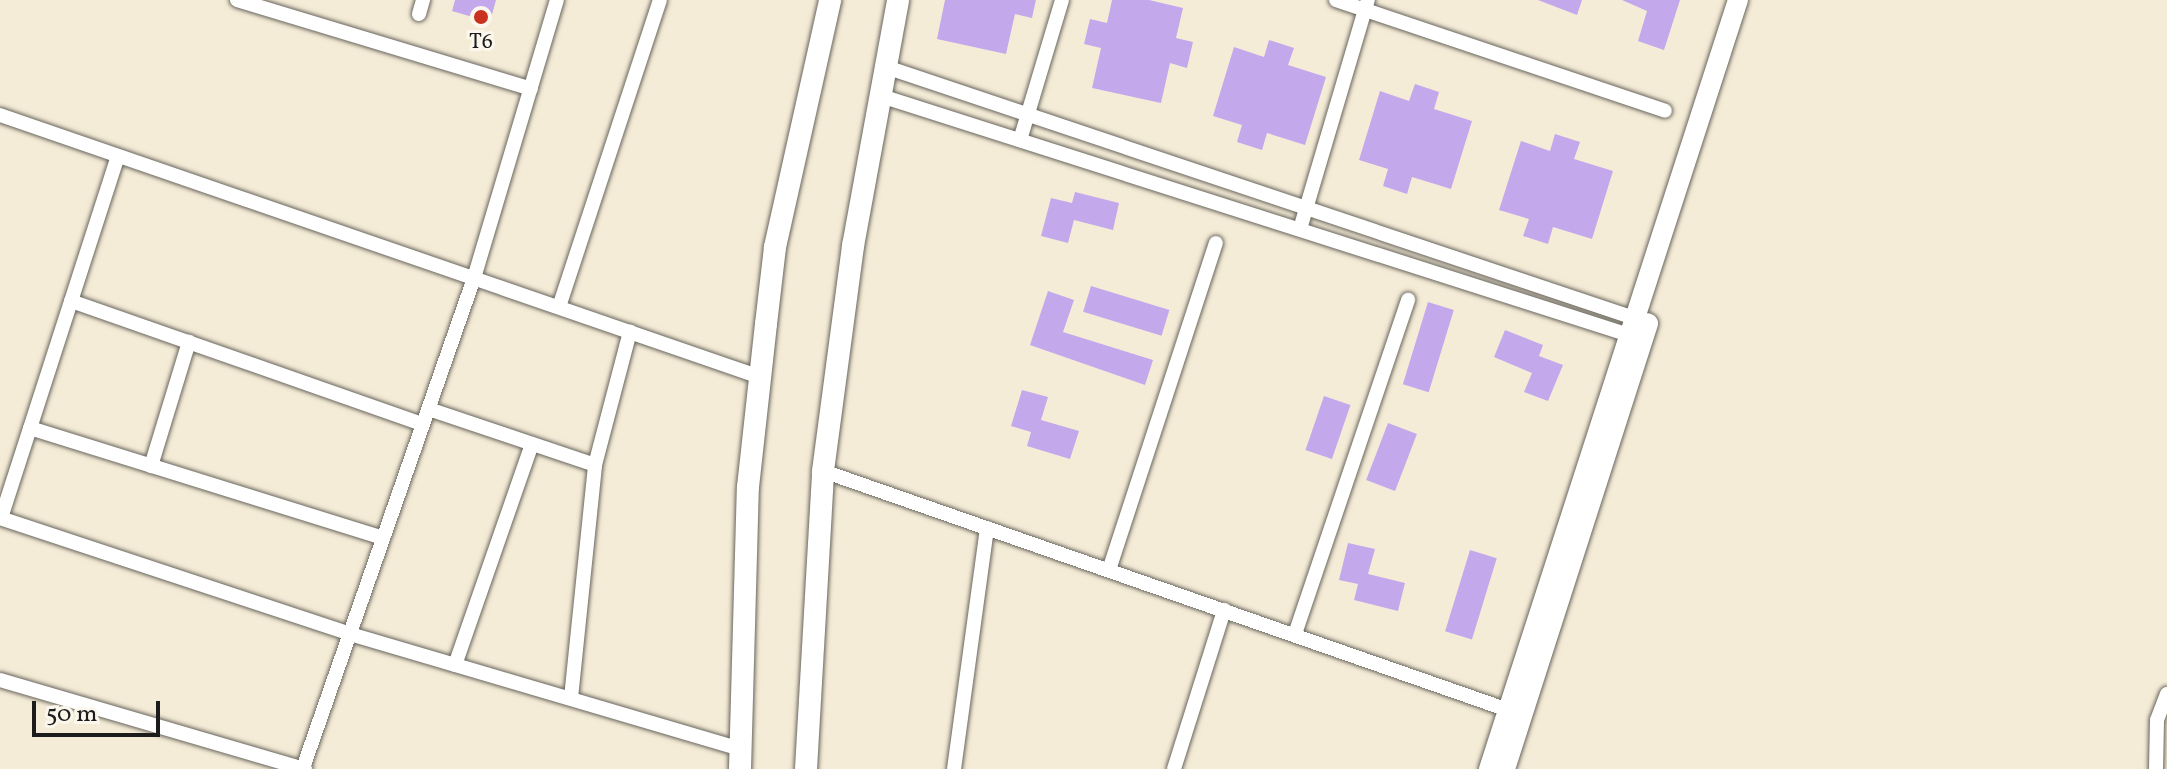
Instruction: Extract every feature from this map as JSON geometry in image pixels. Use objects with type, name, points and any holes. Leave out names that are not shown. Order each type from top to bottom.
[{"type":"main road","points":[[740,759],[748,487],[775,247],[830,0]]},
{"type":"main road","points":[[806,769],[823,471],[878,95],[898,0]]},
{"type":"street","points":[[237,0],[531,89]]},
{"type":"street","points":[[0,680],[304,769],[474,278],[557,0]]},
{"type":"street","points":[[559,307],[660,0]]},
{"type":"street","points":[[1020,140],[1062,0]]},
{"type":"street","points":[[1336,0],[1367,5],[1665,111]]},
{"type":"street","points":[[1505,769],[1738,0]]},
{"type":"street","points":[[1489,769],[1637,326],[1752,0]]},
{"type":"street","points":[[1300,229],[1367,5]]},
{"type":"street","points":[[883,66],[1306,205],[1637,326]]},
{"type":"street","points":[[878,95],[1300,229],[1637,326]]},
{"type":"street","points":[[0,115],[117,158],[760,377]]},
{"type":"street","points":[[117,158],[0,518],[350,634],[571,698],[740,759]]},
{"type":"street","points":[[1109,570],[1216,243]]},
{"type":"street","points":[[1295,634],[1408,300]]},
{"type":"street","points":[[71,301],[423,424]]},
{"type":"street","points":[[571,698],[595,465],[630,332]]},
{"type":"street","points":[[151,466],[189,342]]},
{"type":"street","points":[[429,409],[595,465]]},
{"type":"street","points":[[30,428],[383,538]]},
{"type":"street","points":[[455,665],[532,444]]},
{"type":"street","points":[[823,471],[1508,710]]},
{"type":"street","points":[[954,769],[987,528]]},
{"type":"street","points":[[1174,769],[1224,610]]},
{"type":"street","points":[[2156,769],[2157,720],[2167,694]]},
{"type":"building","name":"T6","points":[[455,0],[496,0],[490,22],[452,11]]},
{"type":"building","points":[[945,0],[1036,0],[1032,18],[1015,14],[1006,54],[937,39]]},
{"type":"building","points":[[1112,0],[1149,0],[1183,8],[1176,38],[1193,42],[1187,68],[1170,63],[1161,103],[1092,88],[1101,48],[1084,44],[1090,19],[1107,23]]},
{"type":"building","points":[[1538,0],[1582,0],[1577,15]]},
{"type":"building","points":[[1622,0],[1680,0],[1664,50],[1638,41],[1647,11]]},
{"type":"building","points":[[1269,40],[1294,48],[1288,65],[1326,77],[1305,145],[1267,133],[1262,150],[1237,142],[1242,125],[1213,116],[1234,47],[1264,57]]},
{"type":"building","points":[[1415,84],[1439,92],[1434,109],[1472,121],[1451,189],[1412,177],[1407,194],[1383,186],[1388,169],[1359,160],[1380,91],[1409,101]]},
{"type":"building","points":[[1555,134],[1580,142],[1574,159],[1613,171],[1592,239],[1553,227],[1548,244],[1523,236],[1529,219],[1499,210],[1521,141],[1550,151]]},
{"type":"building","points":[[1075,192],[1119,203],[1113,230],[1074,220],[1068,243],[1041,236],[1051,198],[1072,203]]},
{"type":"building","points":[[1091,286],[1169,310],[1162,336],[1083,312]]},
{"type":"building","points":[[1048,291],[1074,300],[1063,332],[1153,360],[1145,385],[1030,345]]},
{"type":"building","points":[[1428,302],[1454,310],[1429,392],[1403,384]]},
{"type":"building","points":[[1505,330],[1543,345],[1539,356],[1563,365],[1548,401],[1524,392],[1532,373],[1494,357]]},
{"type":"building","points":[[1022,390],[1048,397],[1041,420],[1079,431],[1070,459],[1027,446],[1031,432],[1011,426]]},
{"type":"building","points":[[1324,396],[1350,405],[1332,459],[1305,450]]},
{"type":"building","points":[[1388,423],[1417,434],[1395,491],[1366,480]]},
{"type":"building","points":[[1348,543],[1375,549],[1368,574],[1405,583],[1398,611],[1354,600],[1358,584],[1339,580]]},
{"type":"building","points":[[1470,550],[1497,558],[1472,639],[1445,631]]},
{"type":"place","name":"T6","points":[[481,17]]}]
